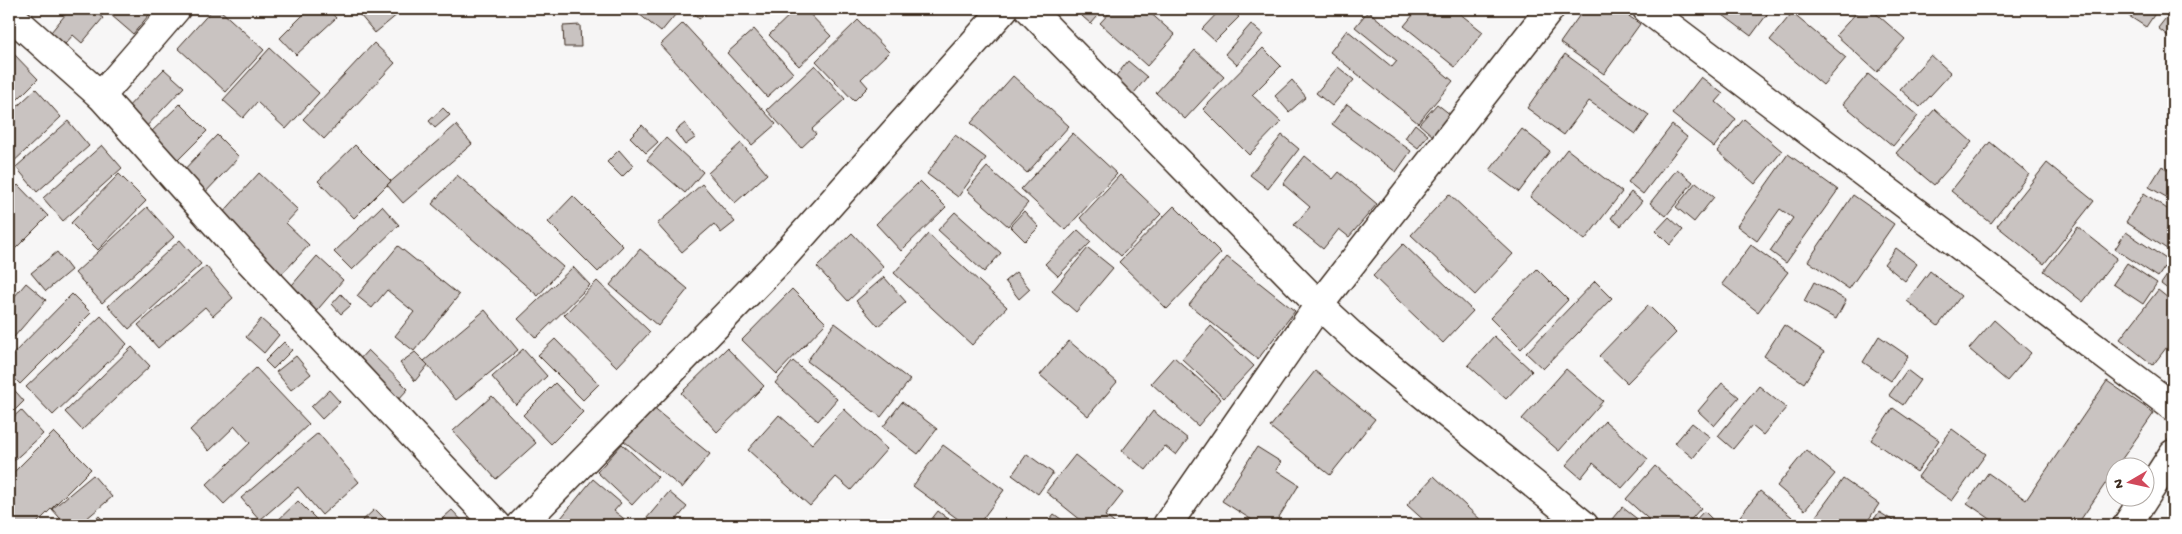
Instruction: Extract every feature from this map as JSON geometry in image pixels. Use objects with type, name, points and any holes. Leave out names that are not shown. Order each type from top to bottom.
[{"type":"street","points":[[101,96],[176,9]]},
{"type":"street","points":[[521,525],[784,256],[1004,9]]},
{"type":"street","points":[[1029,9],[1319,305],[1360,343],[1584,525]]},
{"type":"street","points":[[1167,525],[1319,305],[1550,9]]},
{"type":"street","points":[[1648,9],[2173,407]]},
{"type":"street","points":[[9,14],[101,96],[241,252],[497,525]]},
{"type":"street","points":[[2127,525],[2173,454]]},
{"type":"building","points":[[70,9],[92,9],[103,18],[82,43],[73,35],[65,44],[51,32]]},
{"type":"building","points":[[104,9],[154,9],[133,34]]},
{"type":"building","points":[[213,9],[219,9],[264,50],[226,92],[178,48]]},
{"type":"building","points":[[309,9],[328,9],[336,18],[296,55],[280,38]]},
{"type":"building","points":[[355,9],[394,9],[398,14],[375,33]]},
{"type":"building","points":[[633,9],[680,9],[661,32]]},
{"type":"building","points":[[691,9],[712,9],[699,19]]},
{"type":"building","points":[[796,9],[805,9],[831,36],[799,66],[769,35]]},
{"type":"building","points":[[1074,9],[1104,9],[1091,24]]},
{"type":"building","points":[[1113,9],[1146,9],[1175,35],[1147,66],[1100,23]]},
{"type":"building","points":[[1221,9],[1230,9],[1239,17],[1215,41],[1202,29]]},
{"type":"building","points":[[1418,9],[1454,9],[1483,32],[1455,67],[1404,26]]},
{"type":"building","points":[[1584,9],[1619,9],[1640,24],[1604,74],[1560,43]]},
{"type":"building","points":[[1715,9],[1771,9],[1751,36]]},
{"type":"building","points":[[1860,9],[1871,9],[1905,39],[1877,72],[1836,35]]},
{"type":"building","points":[[2118,9],[2158,9],[2146,27]]},
{"type":"building","points":[[2173,9],[2173,40],[2158,28]]},
{"type":"building","points":[[1368,11],[1453,81],[1418,123],[1330,52],[1347,30],[1392,67],[1397,61],[1355,27]]},
{"type":"building","points":[[1792,13],[1846,58],[1823,85],[1770,40]]},
{"type":"building","points":[[858,20],[889,52],[861,79],[868,87],[854,101],[816,61]]},
{"type":"building","points":[[683,23],[776,124],[752,145],[660,45]]},
{"type":"building","points":[[1251,24],[1263,34],[1237,65],[1225,54]]},
{"type":"building","points":[[580,25],[581,47],[564,47],[563,26]]},
{"type":"building","points":[[754,29],[793,73],[767,97],[727,53]]},
{"type":"building","points":[[374,43],[395,63],[324,139],[303,119]]},
{"type":"building","points":[[270,48],[319,93],[286,129],[257,102],[243,118],[223,100]]},
{"type":"building","points":[[1263,48],[1281,66],[1252,95],[1281,122],[1249,155],[1203,109]]},
{"type":"building","points":[[1195,50],[1224,77],[1185,119],[1156,93]]},
{"type":"building","points":[[12,52],[38,79],[9,108],[9,55]]},
{"type":"building","points":[[1565,54],[1649,115],[1636,134],[1589,101],[1564,135],[1527,108]]},
{"type":"building","points":[[1931,55],[1951,73],[1920,107],[1900,89]]},
{"type":"building","points":[[1128,61],[1147,77],[1130,98],[1111,82]]},
{"type":"building","points":[[815,65],[845,99],[812,129],[816,134],[801,148],[767,110]]},
{"type":"building","points":[[1338,67],[1354,80],[1332,106],[1316,93]]},
{"type":"building","points":[[164,69],[184,87],[141,132],[122,113]]},
{"type":"building","points":[[1868,74],[1918,116],[1893,146],[1843,104]]},
{"type":"building","points":[[1013,76],[1069,126],[1027,173],[971,123]]},
{"type":"building","points":[[1701,77],[1723,94],[1716,102],[1736,119],[1714,147],[1672,114]]},
{"type":"building","points":[[1292,80],[1306,97],[1289,112],[1275,96]]},
{"type":"building","points":[[36,89],[61,117],[9,166],[9,114]]},
{"type":"building","points":[[180,104],[207,131],[174,164],[147,136]]},
{"type":"building","points":[[1347,104],[1411,151],[1396,172],[1332,124]]},
{"type":"building","points":[[1437,104],[1451,115],[1433,136],[1419,124]]},
{"type":"building","points":[[443,108],[450,115],[435,128],[429,121]]},
{"type":"building","points":[[1935,109],[1972,142],[1934,185],[1896,153]]},
{"type":"building","points":[[1744,119],[1782,151],[1755,184],[1717,151]]},
{"type":"building","points":[[68,121],[89,146],[37,192],[16,167]]},
{"type":"building","points":[[685,123],[695,138],[685,145],[675,131]]},
{"type":"building","points":[[1415,124],[1428,135],[1418,148],[1405,138]]},
{"type":"building","points":[[456,125],[472,144],[403,203],[387,185]]},
{"type":"building","points":[[642,125],[658,142],[646,153],[630,137]]},
{"type":"building","points":[[1672,125],[1687,137],[1643,194],[1628,182]]},
{"type":"building","points":[[1522,129],[1550,151],[1519,192],[1490,170]]},
{"type":"building","points":[[1073,133],[1117,174],[1065,230],[1021,189]]},
{"type":"building","points":[[217,135],[239,157],[201,197],[178,176]]},
{"type":"building","points":[[955,135],[986,158],[958,197],[927,174]]},
{"type":"building","points":[[1282,135],[1299,149],[1268,189],[1250,175]]},
{"type":"building","points":[[666,138],[703,172],[685,193],[647,160]]},
{"type":"building","points":[[1990,142],[2029,174],[1991,223],[1951,191]]},
{"type":"building","points":[[741,143],[767,174],[735,203],[708,173]]},
{"type":"building","points":[[102,145],[122,168],[63,221],[43,198]]},
{"type":"building","points":[[355,145],[391,181],[354,218],[318,181]]},
{"type":"building","points":[[1567,149],[1622,192],[1585,240],[1530,197]]},
{"type":"building","points":[[619,150],[633,166],[622,177],[607,162]]},
{"type":"building","points":[[1788,154],[1838,190],[1786,263],[1770,251],[1793,218],[1780,209],[1757,241],[1737,226]]},
{"type":"building","points":[[1305,156],[1333,179],[1339,172],[1377,204],[1349,237],[1339,229],[1323,249],[1294,225],[1310,207],[1283,184]]},
{"type":"building","points":[[2047,163],[2094,201],[2044,264],[1997,226]]},
{"type":"building","points":[[2162,166],[2173,173],[2173,201],[2149,187]]},
{"type":"building","points":[[987,167],[1028,203],[1008,226],[967,190]]},
{"type":"building","points":[[1677,169],[1693,182],[1666,216],[1650,203]]},
{"type":"building","points":[[259,173],[298,210],[286,223],[309,245],[282,274],[220,216]]},
{"type":"building","points":[[119,174],[146,201],[98,250],[71,223]]},
{"type":"building","points":[[457,175],[563,267],[538,296],[432,204]]},
{"type":"building","points":[[1120,175],[1161,214],[1121,256],[1080,218]]},
{"type":"building","points":[[920,181],[946,207],[901,251],[876,224]]},
{"type":"building","points":[[1696,182],[1714,197],[1694,222],[1676,207]]},
{"type":"building","points":[[702,184],[735,222],[721,233],[714,224],[682,252],[657,224]]},
{"type":"building","points":[[18,185],[48,216],[9,255],[9,194]]},
{"type":"building","points":[[1631,192],[1642,201],[1621,226],[1611,218]]},
{"type":"building","points":[[2144,193],[2173,213],[2173,253],[2126,222]]},
{"type":"building","points":[[1449,194],[1513,254],[1475,295],[1411,235]]},
{"type":"building","points":[[1853,195],[1894,224],[1849,289],[1808,261]]},
{"type":"building","points":[[573,196],[623,246],[598,272],[548,222]]},
{"type":"building","points":[[382,206],[399,225],[352,270],[334,252]]},
{"type":"building","points":[[1174,206],[1221,253],[1167,309],[1119,262]]},
{"type":"building","points":[[147,207],[174,237],[102,303],[75,273]]},
{"type":"building","points":[[1024,211],[1039,227],[1025,241],[1010,226]]},
{"type":"building","points":[[955,212],[1001,253],[984,272],[938,230]]},
{"type":"building","points":[[1669,217],[1683,230],[1670,245],[1656,231]]},
{"type":"building","points":[[2078,227],[2117,258],[2083,302],[2044,271]]},
{"type":"building","points":[[1078,230],[1091,242],[1058,276],[1045,264]]},
{"type":"building","points":[[2126,232],[2169,261],[2158,277],[2115,249]]},
{"type":"building","points":[[852,233],[884,267],[848,301],[817,267]]},
{"type":"building","points":[[928,234],[1007,307],[972,345],[894,273]]},
{"type":"building","points":[[180,240],[201,264],[129,329],[108,306]]},
{"type":"building","points":[[1403,244],[1473,311],[1443,343],[1373,276]]},
{"type":"building","points":[[1751,245],[1788,272],[1758,312],[1722,284]]},
{"type":"building","points":[[398,246],[459,295],[414,351],[395,336],[414,312],[387,290],[372,308],[357,296]]},
{"type":"building","points":[[1088,248],[1113,268],[1076,312],[1052,291]]},
{"type":"building","points":[[1896,248],[1917,264],[1905,281],[1884,264]]},
{"type":"building","points":[[640,249],[688,289],[658,326],[610,285]]},
{"type":"building","points":[[57,252],[71,270],[46,291],[31,273]]},
{"type":"building","points":[[317,256],[343,280],[313,315],[286,292]]},
{"type":"building","points":[[1227,257],[1295,311],[1258,359],[1189,305]]},
{"type":"building","points":[[2127,263],[2157,283],[2143,304],[2113,284]]},
{"type":"building","points":[[206,266],[233,298],[213,316],[205,307],[158,348],[138,325]]},
{"type":"building","points":[[573,267],[590,285],[536,338],[518,319]]},
{"type":"building","points":[[2173,267],[2173,293],[2161,284]]},
{"type":"building","points":[[1537,269],[1568,300],[1521,349],[1490,318]]},
{"type":"building","points":[[1930,271],[1961,296],[1938,326],[1907,301]]},
{"type":"building","points":[[1016,272],[1030,289],[1019,299],[1005,281]]},
{"type":"building","points":[[884,277],[906,302],[878,326],[856,301]]},
{"type":"building","points":[[597,281],[650,332],[617,367],[564,315]]},
{"type":"building","points":[[1595,281],[1612,298],[1543,369],[1526,353]]},
{"type":"building","points":[[1814,282],[1846,300],[1836,319],[1804,301]]},
{"type":"building","points":[[26,283],[46,300],[14,337],[9,333],[9,303]]},
{"type":"building","points":[[792,289],[826,323],[777,374],[742,340]]},
{"type":"building","points":[[2158,290],[2173,302],[2173,339],[2153,365],[2120,339]]},
{"type":"building","points":[[72,294],[91,313],[20,384],[9,373],[9,358]]},
{"type":"building","points":[[341,294],[351,305],[341,314],[332,304]]},
{"type":"building","points":[[1648,305],[1676,333],[1627,383],[1599,356]]},
{"type":"building","points":[[485,310],[518,350],[456,400],[424,361]]},
{"type":"building","points":[[101,316],[127,344],[53,415],[26,387]]},
{"type":"building","points":[[261,319],[279,335],[264,353],[246,337]]},
{"type":"building","points":[[1994,320],[2031,353],[2007,381],[1969,349]]},
{"type":"building","points":[[835,323],[910,380],[881,417],[807,361]]},
{"type":"building","points":[[1784,325],[1824,352],[1804,383],[1764,356]]},
{"type":"building","points":[[1211,326],[1254,366],[1224,398],[1182,359]]},
{"type":"building","points":[[1494,336],[1532,371],[1506,399],[1468,365]]},
{"type":"building","points":[[1879,336],[1908,356],[1891,381],[1863,362]]},
{"type":"building","points":[[555,339],[599,384],[583,400],[538,355]]},
{"type":"building","points":[[1069,341],[1117,382],[1088,416],[1040,375]]},
{"type":"building","points":[[284,342],[292,350],[273,369],[265,361]]},
{"type":"building","points":[[132,347],[150,366],[82,430],[65,412]]},
{"type":"building","points":[[727,348],[764,386],[717,432],[681,393]]},
{"type":"building","points":[[523,349],[547,376],[516,405],[492,377]]},
{"type":"building","points":[[368,350],[408,389],[396,402],[356,363]]},
{"type":"building","points":[[415,352],[428,365],[415,381],[400,363]]},
{"type":"building","points":[[296,356],[311,374],[291,390],[276,372]]},
{"type":"building","points":[[1174,357],[1221,399],[1198,426],[1151,383]]},
{"type":"building","points":[[793,361],[837,399],[818,421],[775,383]]},
{"type":"building","points":[[256,368],[309,424],[224,504],[206,485],[250,443],[235,426],[209,451],[190,430]]},
{"type":"building","points":[[1566,369],[1603,401],[1559,451],[1522,419]]},
{"type":"building","points":[[1907,370],[1920,380],[1903,405],[1889,395]]},
{"type":"building","points":[[1315,371],[1375,419],[1330,475],[1270,427]]},
{"type":"building","points":[[2107,381],[2154,413],[2124,456],[2104,456],[2104,486],[2077,525],[1999,525],[1967,503],[1988,473],[2026,500]]},
{"type":"building","points":[[555,383],[583,412],[551,444],[523,415]]},
{"type":"building","points":[[1722,383],[1739,397],[1714,426],[1698,411]]},
{"type":"building","points":[[9,384],[24,401],[9,416]]},
{"type":"building","points":[[1759,386],[1786,408],[1763,435],[1752,426],[1733,449],[1718,436]]},
{"type":"building","points":[[329,390],[340,402],[322,419],[311,407]]},
{"type":"building","points":[[492,396],[536,443],[496,479],[453,431]]},
{"type":"building","points":[[902,402],[937,429],[918,454],[883,427]]},
{"type":"building","points":[[652,407],[710,454],[682,488],[624,441]]},
{"type":"building","points":[[1893,408],[1939,440],[1917,472],[1871,440]]},
{"type":"building","points":[[844,409],[887,449],[851,490],[836,477],[810,506],[748,450],[779,415],[812,444]]},
{"type":"building","points":[[21,410],[43,434],[9,465],[9,421]]},
{"type":"building","points":[[1153,411],[1188,439],[1176,455],[1165,446],[1146,470],[1122,451]]},
{"type":"building","points":[[1605,421],[1648,459],[1622,488],[1593,463],[1581,478],[1566,465]]},
{"type":"building","points":[[1692,423],[1710,437],[1693,458],[1675,443]]},
{"type":"building","points":[[1952,429],[1986,454],[1952,501],[1918,477]]},
{"type":"building","points":[[54,432],[91,469],[35,525],[9,525],[9,477]]},
{"type":"building","points":[[318,433],[359,482],[322,515],[298,487],[260,520],[241,498]]},
{"type":"building","points":[[622,444],[658,477],[632,505],[597,472]]},
{"type":"building","points":[[943,445],[1004,490],[978,525],[966,525],[913,486]]},
{"type":"building","points":[[1257,447],[1281,462],[1276,470],[1299,485],[1274,525],[1260,525],[1222,501]]},
{"type":"building","points":[[1806,450],[1835,474],[1805,510],[1777,486]]},
{"type":"building","points":[[1027,454],[1053,473],[1038,494],[1012,475]]},
{"type":"building","points":[[1075,455],[1123,493],[1105,516],[1117,525],[1087,525],[1046,492]]},
{"type":"building","points":[[1655,466],[1701,508],[1686,525],[1655,525],[1626,499]]},
{"type":"building","points":[[93,475],[112,497],[79,525],[66,525],[52,509]]},
{"type":"building","points":[[1434,476],[1483,522],[1480,525],[1429,525],[1407,505]]},
{"type":"building","points":[[593,479],[621,503],[614,511],[632,525],[570,525],[561,518]]},
{"type":"building","points":[[1843,479],[1879,504],[1865,525],[1829,525],[1816,516]]},
{"type":"building","points":[[1760,491],[1792,517],[1785,525],[1733,525]]},
{"type":"building","points":[[669,492],[687,507],[672,525],[641,525]]},
{"type":"building","points":[[298,501],[322,525],[273,525]]},
{"type":"building","points":[[1622,507],[1641,522],[1638,525],[1620,525],[1612,519]]},
{"type":"building","points":[[375,509],[391,525],[358,525]]},
{"type":"building","points":[[452,510],[466,525],[435,525]]},
{"type":"building","points":[[938,511],[956,525],[927,525]]},
{"type":"building","points":[[1704,511],[1718,525],[1691,525]]},
{"type":"building","points":[[1879,512],[1900,525],[1870,525]]},
{"type":"building","points":[[1054,514],[1069,525],[1045,525]]},
{"type":"building","points":[[99,516],[108,525],[89,525]]}]
